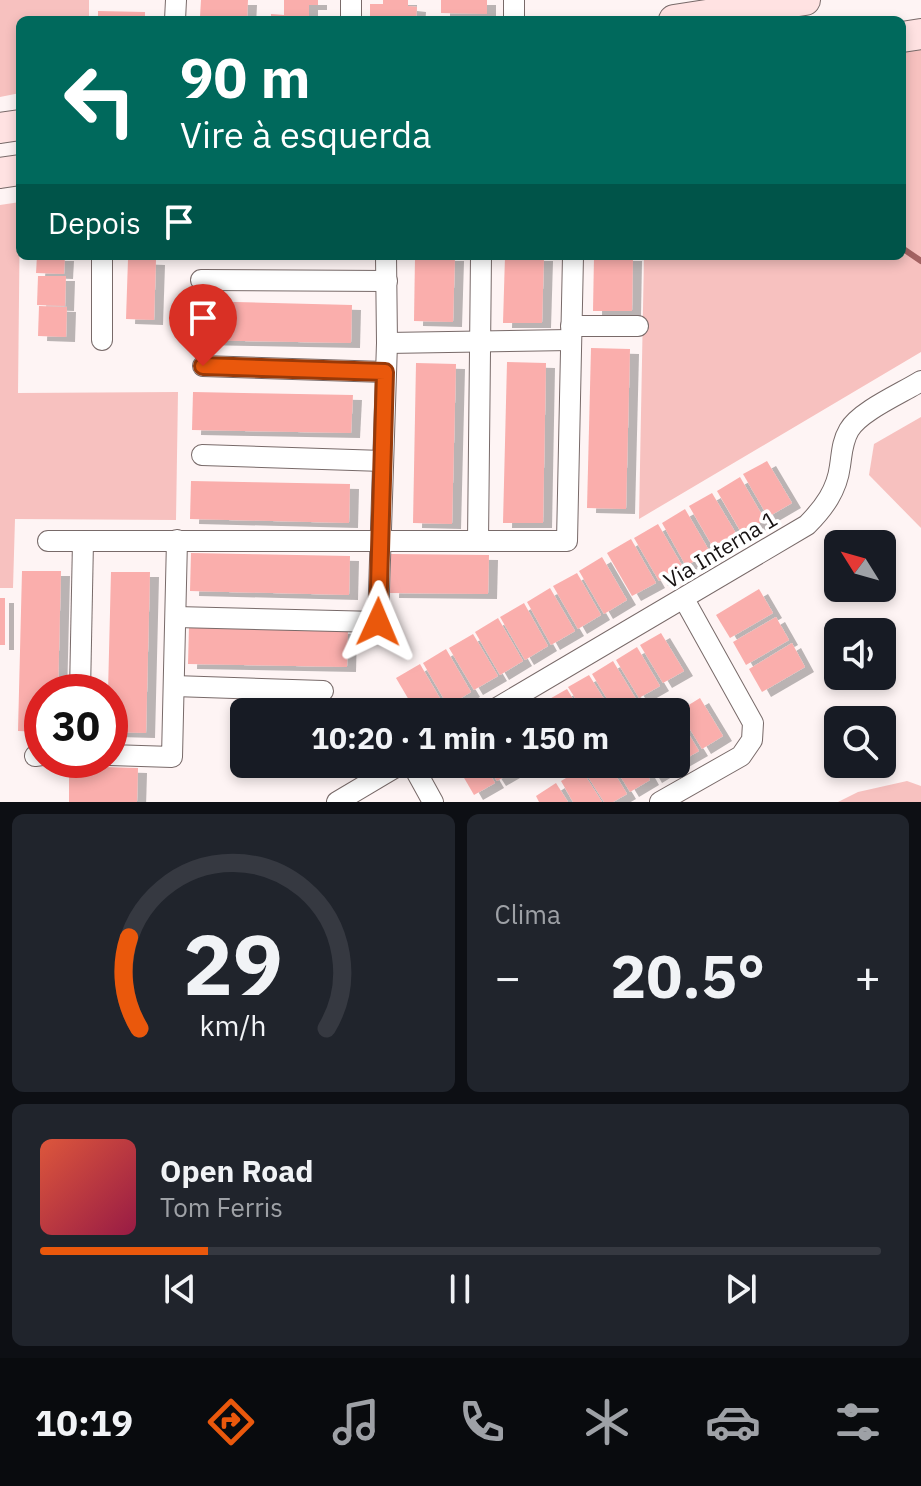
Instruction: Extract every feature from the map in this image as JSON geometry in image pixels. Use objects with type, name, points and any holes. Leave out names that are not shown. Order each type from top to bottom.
[{"type":"main road","points":[[702,16],[805,0]]},
{"type":"street","points":[[102,260],[102,340]]},
{"type":"street","points":[[176,617],[378,622],[387,343],[386,260]]},
{"type":"street","points":[[478,541],[481,260]]},
{"type":"street","points":[[48,541],[567,541],[573,260]]},
{"type":"street","points":[[201,280],[387,281]]},
{"type":"street","points":[[387,343],[479,341],[638,326]]},
{"type":"street","points":[[203,366],[385,372]]},
{"type":"street","name":"Via Interna 1","points":[[514,698],[807,525],[826,505],[840,468],[842,446],[850,427],[921,381]]},
{"type":"street","points":[[202,455],[383,461]]},
{"type":"street","points":[[128,756],[172,757],[177,540]]},
{"type":"street","points":[[80,674],[83,541]]},
{"type":"street","points":[[660,802],[741,756],[752,740],[753,723],[684,599]]},
{"type":"street","points":[[174,686],[323,691]]},
{"type":"street","points":[[337,802],[377,778]]},
{"type":"street","points":[[420,778],[433,802]]},
{"type":"shaded area","points":[[0,0],[89,0],[89,16],[16,16],[16,94],[0,97]]},
{"type":"shaded area","points":[[921,44],[921,352],[639,519],[644,260],[906,260],[906,46]]},
{"type":"shaded area","points":[[16,203],[16,260],[19,260],[18,393],[178,392],[176,520],[15,519],[13,588],[0,588],[0,205]]},
{"type":"shaded area","points":[[921,417],[921,528],[869,475],[874,444]]},
{"type":"shaded area","points":[[907,781],[921,786],[921,802],[838,802],[858,792]]},
{"type":"building","points":[[201,0],[248,0],[247,16],[200,16]]},
{"type":"building","points":[[284,0],[318,0],[318,5],[309,5],[309,16],[271,16],[271,14],[284,15]]},
{"type":"building","points":[[383,0],[408,0],[408,6],[417,7],[416,16],[370,16],[370,4],[383,4]]},
{"type":"building","points":[[441,0],[487,0],[487,14],[441,13]]},
{"type":"building","points":[[98,11],[145,12],[145,16],[98,16]]},
{"type":"building","points":[[37,260],[65,260],[64,274],[36,273]]},
{"type":"building","points":[[128,260],[156,260],[154,320],[126,319]]},
{"type":"building","points":[[415,260],[455,260],[453,322],[414,321]]},
{"type":"building","points":[[505,260],[544,260],[542,323],[503,323]]},
{"type":"building","points":[[594,260],[633,260],[632,311],[593,311]]},
{"type":"building","points":[[38,276],[66,276],[65,306],[37,305]]},
{"type":"building","points":[[193,301],[352,305],[351,343],[192,340]]},
{"type":"building","points":[[39,306],[67,307],[66,337],[38,336]]},
{"type":"building","points":[[591,348],[630,349],[626,509],[587,508]]},
{"type":"building","points":[[507,362],[546,363],[543,523],[503,523]]},
{"type":"building","points":[[416,363],[456,364],[452,524],[413,523]]},
{"type":"building","points":[[193,392],[353,395],[351,433],[192,430]]},
{"type":"building","points":[[767,461],[792,503],[768,517],[743,474]]},
{"type":"building","points":[[740,477],[765,520],[742,534],[717,491]]},
{"type":"building","points":[[191,481],[350,484],[349,523],[190,519]]},
{"type":"building","points":[[712,493],[737,535],[714,549],[689,506]]},
{"type":"building","points":[[685,509],[710,552],[686,566],[662,523]]},
{"type":"building","points":[[658,524],[683,567],[659,581],[634,538]]},
{"type":"building","points":[[631,539],[656,583],[632,596],[607,553]]},
{"type":"building","points":[[191,553],[350,556],[349,595],[190,591]]},
{"type":"building","points":[[391,554],[489,555],[488,594],[390,593]]},
{"type":"building","points":[[602,557],[627,600],[604,614],[579,571]]},
{"type":"building","points":[[22,571],[61,571],[58,674],[24,674],[24,731],[18,731]]},
{"type":"building","points":[[111,572],[150,572],[146,733],[128,732],[128,674],[108,674]]},
{"type":"building","points":[[577,573],[601,615],[578,629],[553,586]]},
{"type":"building","points":[[550,588],[575,631],[551,645],[527,602]]},
{"type":"building","points":[[759,589],[773,613],[730,638],[716,615]]},
{"type":"building","points":[[0,598],[5,598],[5,645],[0,645]]},
{"type":"building","points":[[524,603],[548,646],[525,660],[500,617]]},
{"type":"building","points":[[776,617],[789,640],[746,665],[733,642]]},
{"type":"building","points":[[498,618],[523,661],[500,675],[475,632]]},
{"type":"building","points":[[189,626],[348,629],[347,667],[188,664]]},
{"type":"building","points":[[661,633],[684,671],[663,683],[640,645]]},
{"type":"building","points":[[473,634],[498,676],[474,690],[449,648]]},
{"type":"building","points":[[792,643],[805,667],[762,692],[749,669]]},
{"type":"building","points":[[637,647],[660,686],[639,698],[616,660]]},
{"type":"building","points":[[446,649],[471,692],[461,698],[443,698],[423,663]]},
{"type":"building","points":[[613,661],[635,698],[607,698],[592,674]]},
{"type":"building","points":[[420,664],[440,698],[408,698],[396,678]]},
{"type":"building","points":[[589,675],[603,698],[575,698],[568,687]]},
{"type":"building","points":[[567,689],[572,698],[551,698]]},
{"type":"building","points":[[700,698],[723,736],[702,749],[690,729],[690,704]]},
{"type":"building","points":[[690,736],[699,751],[690,756]]},
{"type":"building","points":[[128,768],[138,768],[137,802],[69,802],[69,778],[128,778]]},
{"type":"building","points":[[464,778],[492,778],[495,783],[474,795]]},
{"type":"building","points":[[566,778],[587,778],[602,802],[573,802],[561,781]]},
{"type":"building","points":[[589,778],[617,778],[627,794],[613,802],[604,802]]},
{"type":"building","points":[[622,778],[649,778],[650,780],[630,792]]},
{"type":"building","points":[[556,783],[568,802],[539,802],[536,796]]},
{"type":"waterway","points":[[906,251],[921,261]]},
{"type":"route","points":[[203,366],[385,372],[378,622]]}]
